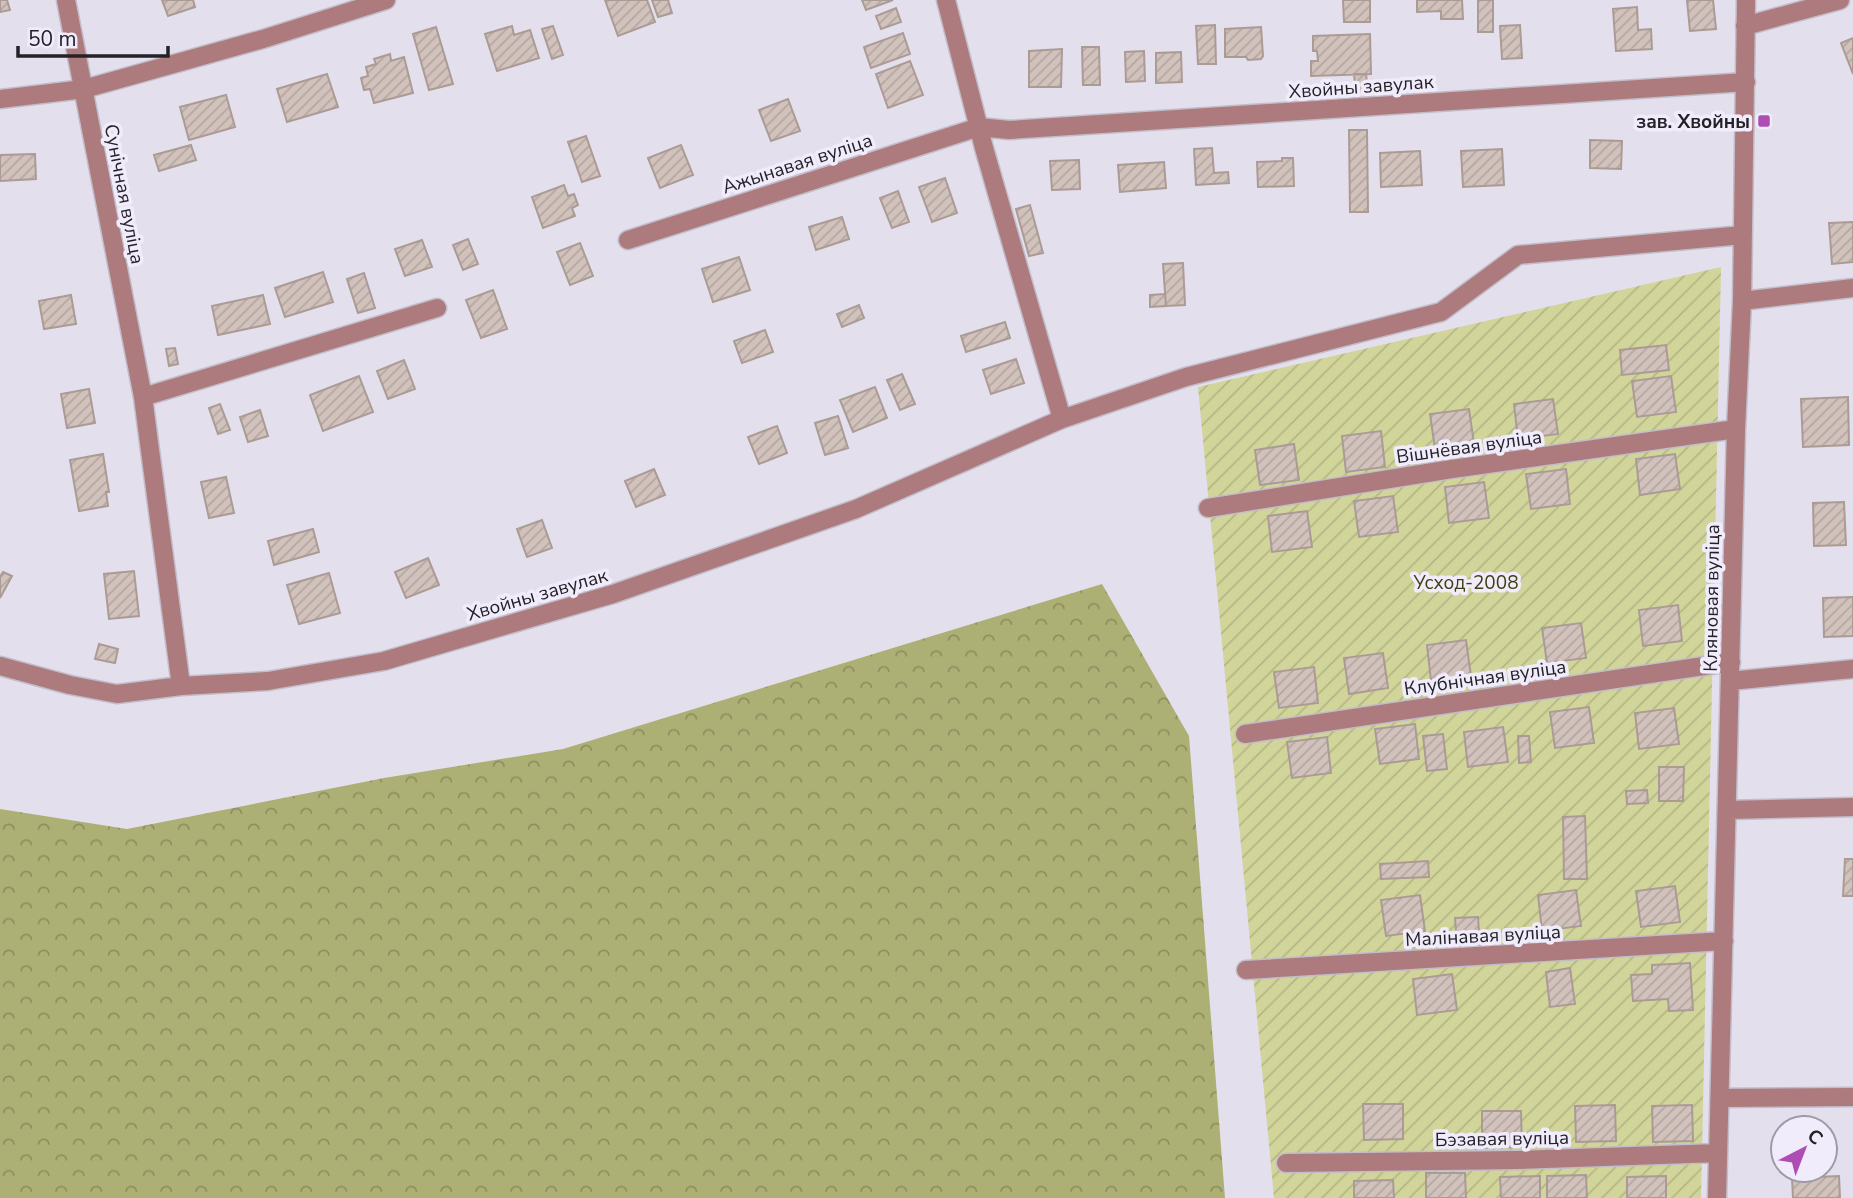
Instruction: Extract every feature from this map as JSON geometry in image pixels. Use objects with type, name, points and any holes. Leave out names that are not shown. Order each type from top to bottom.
[{"type":"street","name":"Сунічная вуліца","points":[[66,0],[142,397],[181,686]]},
{"type":"street","points":[[0,99],[84,89],[263,39],[386,0]]},
{"type":"street","points":[[946,0],[1062,419]]},
{"type":"street","name":"Кляновая вуліца","points":[[1717,1198],[1742,301],[1746,0]]},
{"type":"street","points":[[1745,26],[1840,0]]},
{"type":"street","name":"Хвойны завулак","points":[[979,127],[1009,130],[1746,82]]},
{"type":"street","name":"Ажынавая вуліца","points":[[628,240],[979,127]]},
{"type":"street","name":"Хвойны завулак","points":[[0,666],[70,685],[117,694],[181,686],[268,681],[384,661],[601,597],[856,509],[1062,419],[1186,377],[1441,312],[1518,255],[1743,234]]},
{"type":"street","points":[[1742,301],[1853,288]]},
{"type":"street","points":[[142,397],[437,308]]},
{"type":"street","name":"Вішнёвая вуліца","points":[[1208,508],[1452,469],[1737,429]]},
{"type":"street","name":"Клубнічная вуліца","points":[[1245,734],[1731,662]]},
{"type":"street","points":[[1730,681],[1853,669]]},
{"type":"street","points":[[1727,810],[1853,807]]},
{"type":"street","name":"Малінавая вуліца","points":[[1246,970],[1724,941]]},
{"type":"street","points":[[1720,1098],[1853,1097]]},
{"type":"street","name":"Бэзавая вуліца","points":[[1286,1163],[1517,1160],[1718,1153]]},
{"type":"green space","name":"Усход-2008","points":[[1721,267],[1701,1198],[1274,1198],[1198,387]]},
{"type":"green space","points":[[1102,584],[1189,736],[1225,1198],[0,1198],[0,809],[127,829],[384,778],[563,749]]},
{"type":"building","points":[[0,0],[7,0],[10,10],[0,12]]},
{"type":"building","points":[[162,0],[193,0],[195,7],[168,16]]},
{"type":"building","points":[[605,0],[647,0],[655,22],[618,36]]},
{"type":"building","points":[[652,0],[668,0],[672,13],[658,17]]},
{"type":"building","points":[[862,0],[893,0],[866,10]]},
{"type":"building","points":[[1343,0],[1370,0],[1370,22],[1344,22]]},
{"type":"building","points":[[1417,0],[1462,0],[1463,19],[1441,19],[1441,11],[1417,12]]},
{"type":"building","points":[[1478,0],[1493,0],[1493,32],[1478,32]]},
{"type":"building","points":[[1687,0],[1713,0],[1716,29],[1690,31]]},
{"type":"building","points":[[1637,7],[1638,30],[1651,29],[1652,49],[1616,51],[1613,9]]},
{"type":"building","points":[[896,8],[901,22],[881,29],[876,16]]},
{"type":"building","points":[[1215,25],[1216,64],[1198,64],[1196,26]]},
{"type":"building","points":[[1520,25],[1522,58],[1502,59],[1500,26]]},
{"type":"building","points":[[512,26],[514,35],[530,30],[539,58],[497,71],[485,34]]},
{"type":"building","points":[[553,26],[563,55],[552,59],[542,29]]},
{"type":"building","points":[[436,27],[453,84],[429,90],[413,34]]},
{"type":"building","points":[[1261,27],[1261,59],[1225,57],[1225,29]]},
{"type":"building","points":[[903,33],[910,54],[871,68],[864,47]]},
{"type":"building","points":[[1370,34],[1371,74],[1311,76],[1311,61],[1318,61],[1317,51],[1313,51],[1313,36]]},
{"type":"building","points":[[1853,38],[1853,74],[1841,43]]},
{"type":"building","points":[[1082,47],[1099,47],[1100,85],[1083,85]]},
{"type":"building","points":[[1062,49],[1061,87],[1029,87],[1029,51]]},
{"type":"building","points":[[1144,51],[1145,81],[1126,82],[1125,52]]},
{"type":"building","points":[[1181,52],[1182,82],[1156,83],[1156,53]]},
{"type":"building","points":[[390,54],[391,61],[404,57],[413,93],[374,103],[370,89],[364,90],[361,78],[368,76],[366,67],[376,64],[374,59]]},
{"type":"building","points":[[910,61],[923,95],[888,108],[876,74]]},
{"type":"building","points":[[327,74],[338,107],[287,122],[277,89]]},
{"type":"building","points":[[1354,74],[1366,74],[1368,91],[1356,92]]},
{"type":"building","points":[[226,95],[235,127],[189,140],[180,107]]},
{"type":"building","points":[[788,99],[800,131],[771,141],[759,110]]},
{"type":"building","points":[[1349,130],[1367,130],[1368,212],[1350,212]]},
{"type":"building","points":[[586,136],[600,176],[582,182],[568,142]]},
{"type":"building","points":[[1590,140],[1622,141],[1621,169],[1590,168]]},
{"type":"building","points":[[191,145],[196,160],[159,171],[154,155]]},
{"type":"building","points":[[681,145],[693,175],[660,188],[648,158]]},
{"type":"building","points":[[1212,148],[1214,173],[1228,172],[1229,183],[1196,185],[1194,149]]},
{"type":"building","points":[[1502,149],[1504,185],[1463,187],[1461,151]]},
{"type":"building","points":[[1420,151],[1422,185],[1381,187],[1380,153]]},
{"type":"building","points":[[35,154],[36,179],[0,181],[0,155]]},
{"type":"building","points":[[1282,158],[1293,158],[1294,186],[1258,187],[1257,162],[1282,161]]},
{"type":"building","points":[[1079,160],[1080,189],[1052,190],[1050,161]]},
{"type":"building","points":[[1164,162],[1166,188],[1120,192],[1118,165]]},
{"type":"building","points":[[945,178],[957,213],[932,222],[919,187]]},
{"type":"building","points":[[564,185],[568,196],[574,194],[578,205],[572,208],[575,216],[543,228],[532,197]]},
{"type":"building","points":[[898,191],[909,222],[892,228],[880,198]]},
{"type":"building","points":[[1030,205],[1043,253],[1029,256],[1016,209]]},
{"type":"building","points":[[842,217],[849,239],[816,250],[809,227]]},
{"type":"building","points":[[1853,222],[1853,262],[1832,264],[1829,223]]},
{"type":"building","points":[[468,239],[478,264],[463,270],[453,245]]},
{"type":"building","points":[[422,240],[432,267],[405,276],[395,249]]},
{"type":"building","points":[[580,243],[593,276],[570,285],[557,252]]},
{"type":"building","points":[[739,257],[750,290],[713,302],[702,269]]},
{"type":"building","points":[[1183,263],[1185,305],[1166,306],[1163,264]]},
{"type":"building","points":[[323,272],[333,302],[285,317],[275,288]]},
{"type":"building","points":[[364,273],[375,308],[358,313],[347,279]]},
{"type":"building","points":[[493,290],[507,329],[481,338],[466,300]]},
{"type":"building","points":[[1165,294],[1166,306],[1150,307],[1150,295]]},
{"type":"building","points":[[71,295],[76,324],[44,329],[39,301]]},
{"type":"building","points":[[263,295],[270,324],[218,335],[212,306]]},
{"type":"building","points":[[859,305],[864,318],[842,327],[837,314]]},
{"type":"building","points":[[1005,322],[1010,338],[966,352],[961,336]]},
{"type":"building","points":[[765,330],[773,352],[742,363],[734,341]]},
{"type":"building","points":[[1666,345],[1669,370],[1622,375],[1620,350]]},
{"type":"building","points":[[175,348],[178,364],[169,366],[166,349]]},
{"type":"building","points":[[1016,359],[1024,383],[991,394],[983,370]]},
{"type":"building","points":[[404,360],[415,389],[388,399],[377,371]]},
{"type":"building","points":[[902,374],[915,404],[900,410],[887,380]]},
{"type":"building","points":[[359,376],[373,412],[323,431],[310,395]]},
{"type":"building","points":[[1671,376],[1676,412],[1637,417],[1632,381]]},
{"type":"building","points":[[875,387],[887,418],[853,432],[840,400]]},
{"type":"building","points":[[89,389],[95,423],[67,428],[61,394]]},
{"type":"building","points":[[1848,397],[1849,445],[1803,447],[1801,399]]},
{"type":"building","points":[[1553,399],[1558,434],[1518,439],[1514,404]]},
{"type":"building","points":[[220,404],[230,430],[218,434],[209,408]]},
{"type":"building","points":[[1469,409],[1474,444],[1435,449],[1430,414]]},
{"type":"building","points":[[260,410],[268,436],[248,442],[240,417]]},
{"type":"building","points":[[838,416],[848,448],[825,455],[815,423]]},
{"type":"building","points":[[777,426],[787,453],[759,464],[748,437]]},
{"type":"building","points":[[1381,431],[1385,467],[1346,472],[1342,436]]},
{"type":"building","points":[[1294,444],[1299,480],[1260,485],[1255,450]]},
{"type":"building","points":[[103,454],[109,492],[106,492],[108,506],[79,511],[70,460]]},
{"type":"building","points":[[1675,454],[1680,489],[1640,495],[1636,459]]},
{"type":"building","points":[[654,469],[665,495],[636,507],[625,481]]},
{"type":"building","points":[[1566,469],[1570,504],[1531,509],[1526,474]]},
{"type":"building","points":[[226,477],[234,513],[209,518],[201,482]]},
{"type":"building","points":[[1484,482],[1489,518],[1449,523],[1445,487]]},
{"type":"building","points":[[1393,496],[1398,532],[1359,537],[1354,501]]},
{"type":"building","points":[[1844,502],[1846,545],[1814,546],[1813,503]]},
{"type":"building","points":[[1307,511],[1312,547],[1272,552],[1268,516]]},
{"type":"building","points":[[542,520],[552,548],[527,557],[517,529]]},
{"type":"building","points":[[313,529],[319,552],[274,565],[268,541]]},
{"type":"building","points":[[428,558],[439,585],[406,598],[395,572]]},
{"type":"building","points":[[134,571],[139,616],[109,619],[104,574]]},
{"type":"building","points":[[3,572],[12,576],[0,598],[0,577]]},
{"type":"building","points":[[329,573],[340,613],[299,624],[287,585]]},
{"type":"building","points":[[1853,597],[1853,636],[1824,637],[1823,598]]},
{"type":"building","points":[[1678,605],[1682,641],[1643,646],[1639,610]]},
{"type":"building","points":[[1581,623],[1586,658],[1547,663],[1542,628]]},
{"type":"building","points":[[1466,640],[1471,676],[1431,681],[1427,645]]},
{"type":"building","points":[[99,644],[118,649],[115,663],[95,659]]},
{"type":"building","points":[[1383,653],[1388,688],[1349,694],[1344,658]]},
{"type":"building","points":[[1314,667],[1318,703],[1279,708],[1274,672]]},
{"type":"building","points":[[1589,707],[1594,743],[1555,748],[1550,712]]},
{"type":"building","points":[[1674,708],[1679,744],[1639,749],[1635,713]]},
{"type":"building","points":[[1415,724],[1419,759],[1380,764],[1375,729]]},
{"type":"building","points":[[1503,727],[1508,762],[1468,767],[1464,732]]},
{"type":"building","points":[[1443,734],[1447,769],[1427,771],[1423,736]]},
{"type":"building","points":[[1518,736],[1529,736],[1531,762],[1519,763]]},
{"type":"building","points":[[1327,737],[1331,773],[1292,778],[1287,742]]},
{"type":"building","points":[[1659,767],[1684,767],[1683,801],[1659,801]]},
{"type":"building","points":[[1647,790],[1648,803],[1627,804],[1626,791]]},
{"type":"building","points":[[1585,816],[1587,879],[1564,879],[1563,817]]},
{"type":"building","points":[[1845,859],[1853,859],[1853,896],[1843,896]]},
{"type":"building","points":[[1428,861],[1429,877],[1381,879],[1380,864]]},
{"type":"building","points":[[1675,886],[1680,922],[1641,927],[1636,891]]},
{"type":"building","points":[[1576,890],[1581,926],[1542,931],[1538,895]]},
{"type":"building","points":[[1420,895],[1425,931],[1386,936],[1381,900]]},
{"type":"building","points":[[1478,917],[1480,946],[1457,947],[1455,918]]},
{"type":"building","points":[[1690,963],[1693,1010],[1669,1011],[1668,999],[1633,1001],[1631,975],[1652,974],[1652,965]]},
{"type":"building","points":[[1570,968],[1575,1004],[1550,1007],[1546,972]]},
{"type":"building","points":[[1452,974],[1457,1010],[1417,1015],[1413,979]]},
{"type":"building","points":[[1363,1104],[1403,1104],[1403,1139],[1364,1140]]},
{"type":"building","points":[[1615,1105],[1616,1141],[1576,1142],[1575,1106]]},
{"type":"building","points":[[1692,1105],[1693,1141],[1653,1142],[1652,1106]]},
{"type":"building","points":[[1482,1111],[1521,1111],[1522,1147],[1482,1148]]},
{"type":"building","points":[[1426,1173],[1465,1173],[1466,1198],[1426,1198]]},
{"type":"building","points":[[1586,1175],[1587,1198],[1547,1198],[1547,1176]]},
{"type":"building","points":[[1540,1176],[1540,1198],[1501,1198],[1500,1177]]},
{"type":"building","points":[[1666,1176],[1666,1198],[1627,1198],[1627,1177]]},
{"type":"building","points":[[1839,1176],[1840,1198],[1793,1198],[1792,1184],[1839,1184]]},
{"type":"building","points":[[1393,1180],[1394,1198],[1354,1198],[1354,1181]]},
{"type":"place","name":"зав. Хвойны","points":[[1764,121]]}]
